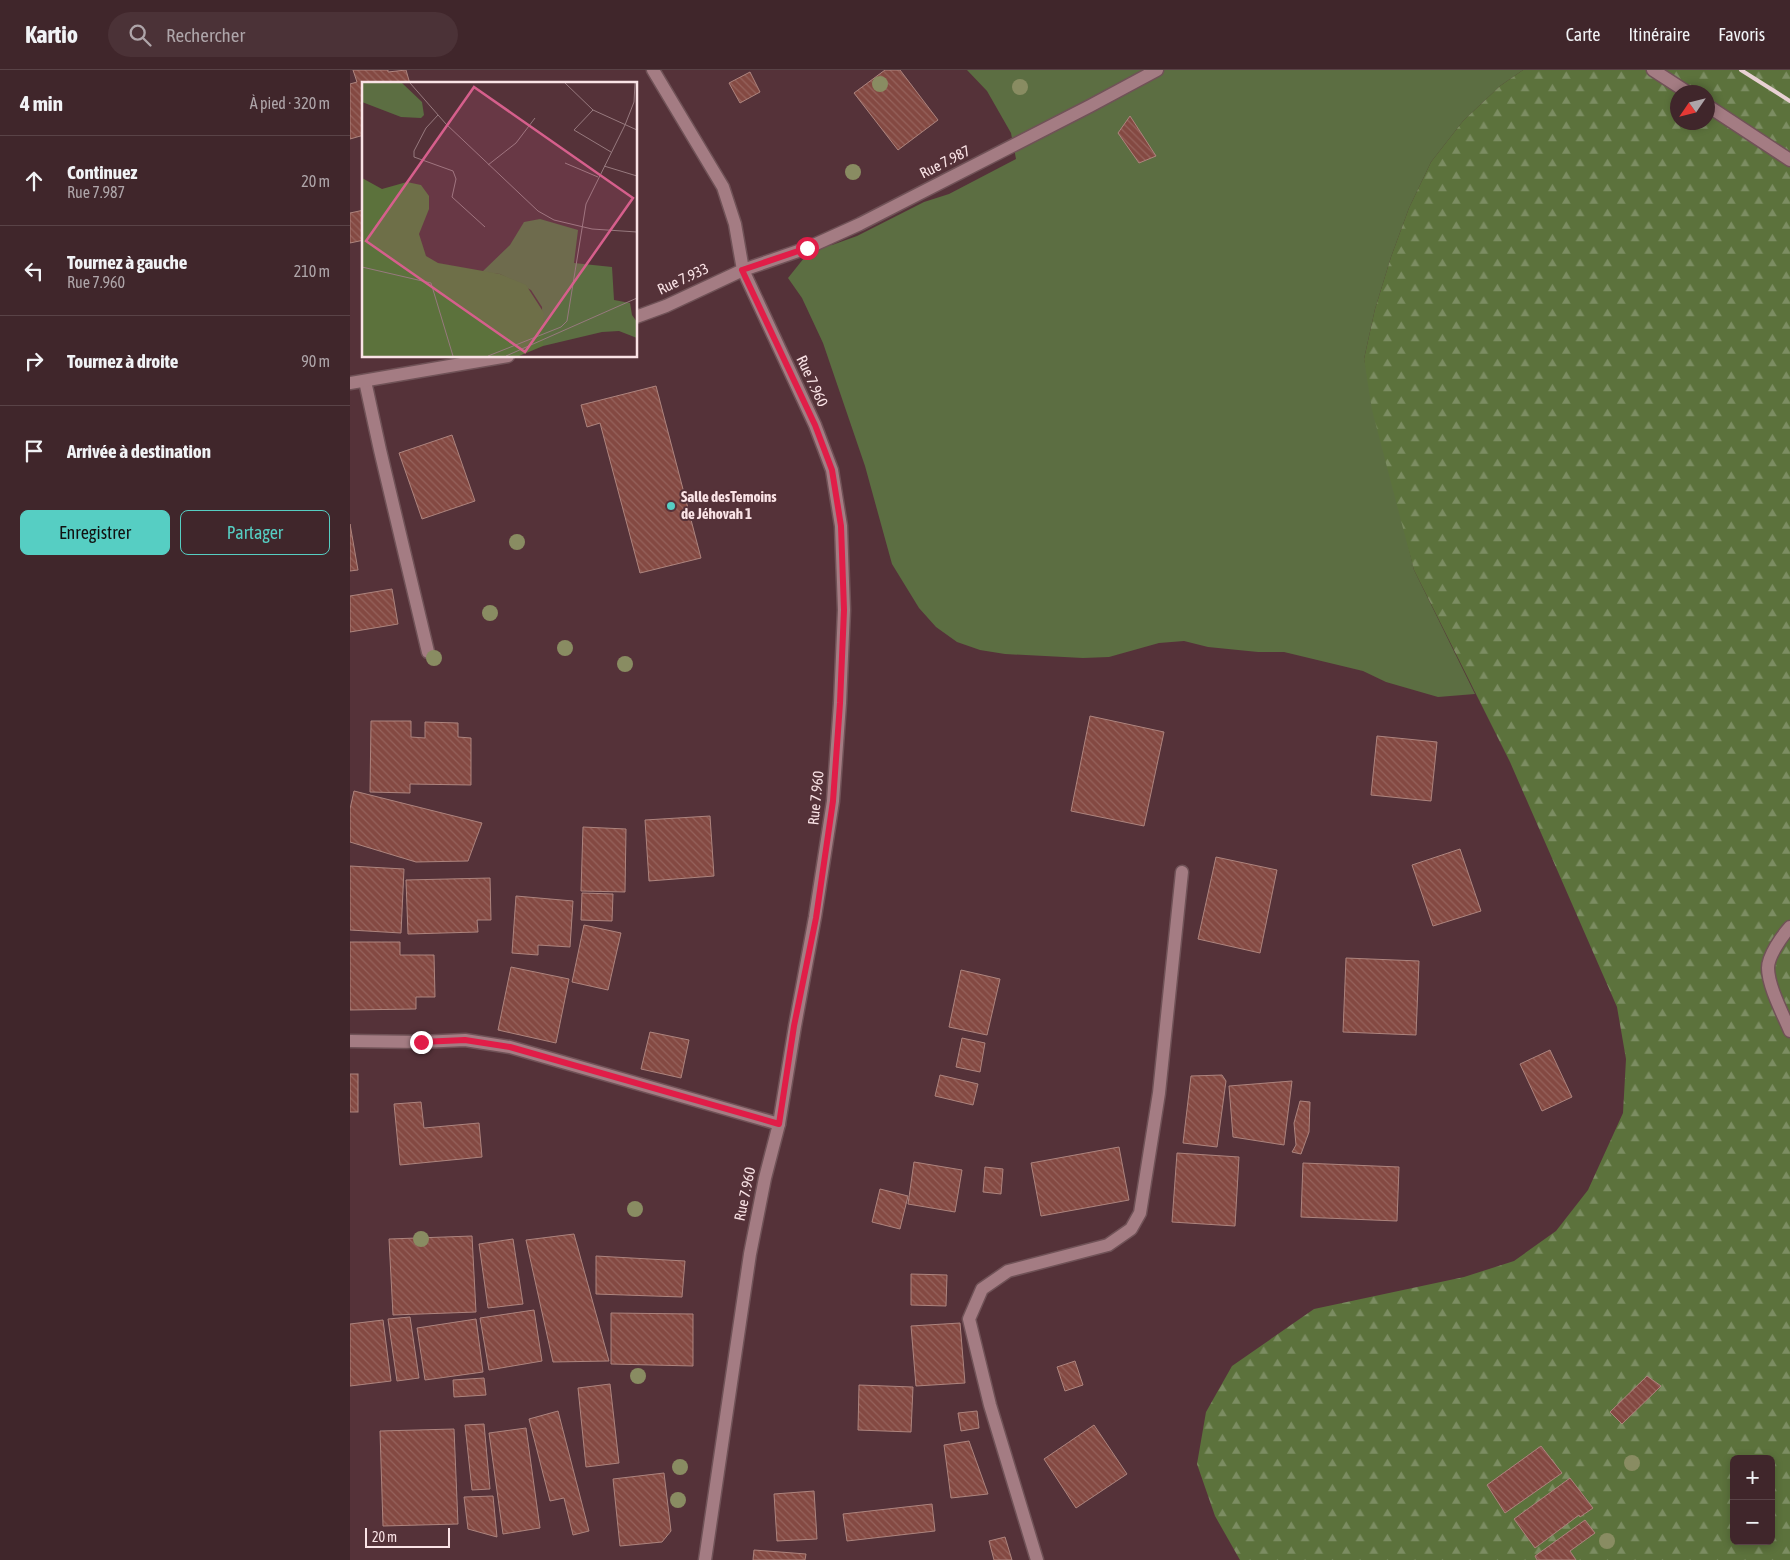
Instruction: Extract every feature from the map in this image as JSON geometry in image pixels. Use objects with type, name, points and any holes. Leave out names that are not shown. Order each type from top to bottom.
[{"type":"street","name":"Rue 7.960","points":[[653,70],[723,186],[735,224],[742,270],[815,425],[832,470],[841,526],[844,619],[833,801],[816,918],[794,1026],[779,1124],[765,1178],[750,1254],[705,1560]]},
{"type":"street","name":"Rue 7.987","points":[[742,270],[807,248],[860,224],[1157,70]]},
{"type":"street","points":[[1652,70],[1676,85]]},
{"type":"street","points":[[1715,111],[1790,160]]},
{"type":"street","name":"Rue 7.933","points":[[638,316],[666,306],[742,270]]},
{"type":"street","points":[[350,383],[497,358]]},
{"type":"street","points":[[365,381],[428,652]]},
{"type":"street","points":[[1037,1560],[990,1404],[969,1319],[982,1289],[1008,1271],[1108,1245],[1131,1229],[1140,1213],[1159,1093],[1182,872]]},
{"type":"street","points":[[1790,927],[1778,941],[1768,967],[1775,994],[1790,1031]]},
{"type":"street","points":[[350,1041],[421,1042],[465,1040],[510,1047],[779,1124]]},
{"type":"green space","points":[[967,70],[1523,70],[1500,86],[1463,121],[1431,162],[1409,208],[1391,257],[1375,309],[1364,359],[1414,570],[1475,694],[1438,697],[1386,682],[1363,671],[1284,652],[1258,652],[1208,647],[1184,641],[1159,643],[1109,657],[1083,658],[1005,654],[980,650],[957,642],[936,627],[919,608],[892,564],[865,466],[823,343],[802,298],[788,278],[804,258],[807,248],[832,245],[857,236],[924,202],[949,194],[1016,159],[1011,133],[987,91]]},
{"type":"green space","points":[[1523,70],[1790,70],[1790,1560],[1240,1560],[1215,1516],[1197,1464],[1206,1412],[1232,1366],[1314,1309],[1464,1277],[1514,1261],[1556,1231],[1588,1190],[1623,1113],[1626,1059],[1617,1007],[1510,762],[1414,570],[1372,410],[1364,359],[1375,309],[1391,257],[1409,208],[1431,162],[1463,121],[1500,86]]},
{"type":"building","points":[[353,70],[388,70],[388,72],[406,70],[409,82],[362,82],[362,136],[350,139],[350,84],[357,82]]},
{"type":"building","points":[[885,70],[900,70],[938,120],[898,150],[854,93]]},
{"type":"building","points":[[750,72],[760,92],[740,103],[729,83]]},
{"type":"building","points":[[1130,116],[1156,156],[1139,163],[1118,133]]},
{"type":"building","points":[[362,210],[362,240],[350,243],[350,213]]},
{"type":"building","points":[[656,386],[701,558],[640,573],[600,423],[587,427],[581,405]]},
{"type":"building","points":[[452,435],[475,501],[422,519],[399,453]]},
{"type":"building","points":[[350,524],[358,570],[350,571]]},
{"type":"building","points":[[392,589],[398,624],[350,632],[350,596]]},
{"type":"building","points":[[1090,716],[1164,732],[1144,826],[1071,811]]},
{"type":"building","points":[[371,721],[411,721],[411,737],[425,738],[425,722],[458,723],[458,737],[471,738],[471,785],[410,784],[410,793],[370,792]]},
{"type":"building","points":[[1377,736],[1437,742],[1431,801],[1371,795]]},
{"type":"building","points":[[354,791],[482,823],[468,861],[416,862],[350,842],[350,809]]},
{"type":"building","points":[[710,816],[714,876],[649,881],[645,820]]},
{"type":"building","points":[[583,827],[626,829],[625,892],[581,891]]},
{"type":"building","points":[[1460,849],[1481,911],[1433,926],[1412,865]]},
{"type":"building","points":[[1216,857],[1277,870],[1260,953],[1198,939]]},
{"type":"building","points":[[350,866],[404,869],[401,933],[350,930]]},
{"type":"building","points":[[490,878],[491,920],[477,920],[478,932],[408,934],[406,880]]},
{"type":"building","points":[[582,893],[613,894],[612,921],[581,920]]},
{"type":"building","points":[[516,896],[573,901],[570,947],[538,945],[538,955],[512,953]]},
{"type":"building","points":[[584,925],[621,933],[608,990],[572,982]]},
{"type":"building","points":[[350,942],[400,942],[400,955],[434,955],[435,997],[416,997],[416,1009],[350,1010]]},
{"type":"building","points":[[1346,958],[1419,961],[1416,1035],[1343,1032]]},
{"type":"building","points":[[511,967],[569,979],[556,1043],[498,1030]]},
{"type":"building","points":[[961,970],[1000,979],[987,1035],[949,1027]]},
{"type":"building","points":[[650,1032],[689,1040],[681,1078],[641,1069]]},
{"type":"building","points":[[962,1038],[985,1043],[980,1072],[956,1067]]},
{"type":"building","points":[[1550,1050],[1572,1097],[1542,1111],[1520,1064]]},
{"type":"building","points":[[350,1074],[358,1074],[358,1112],[350,1112]]},
{"type":"building","points":[[940,1075],[978,1084],[973,1105],[935,1096]]},
{"type":"building","points":[[1222,1075],[1226,1081],[1217,1147],[1183,1143],[1191,1076]]},
{"type":"building","points":[[1292,1081],[1284,1145],[1233,1137],[1229,1086]]},
{"type":"building","points":[[1300,1101],[1310,1102],[1309,1132],[1301,1154],[1292,1152],[1296,1145],[1294,1123]]},
{"type":"building","points":[[421,1102],[424,1128],[479,1123],[482,1157],[400,1165],[394,1104]]},
{"type":"building","points":[[1119,1147],[1129,1200],[1041,1216],[1031,1163]]},
{"type":"building","points":[[1177,1153],[1239,1157],[1235,1226],[1172,1222]]},
{"type":"building","points":[[914,1162],[962,1170],[955,1212],[908,1204]]},
{"type":"building","points":[[1303,1163],[1399,1167],[1397,1221],[1301,1217]]},
{"type":"building","points":[[985,1167],[1003,1169],[1001,1194],[983,1192]]},
{"type":"building","points":[[880,1189],[908,1196],[900,1229],[872,1222]]},
{"type":"building","points":[[574,1234],[609,1361],[553,1362],[526,1240]]},
{"type":"building","points":[[472,1236],[476,1312],[393,1315],[389,1239]]},
{"type":"building","points":[[513,1239],[523,1304],[488,1308],[479,1244]]},
{"type":"building","points":[[596,1256],[685,1261],[682,1297],[596,1294]]},
{"type":"building","points":[[911,1274],[947,1275],[946,1306],[911,1305]]},
{"type":"building","points":[[534,1310],[542,1361],[489,1370],[480,1318]]},
{"type":"building","points":[[611,1313],[693,1314],[693,1366],[611,1364]]},
{"type":"building","points":[[410,1317],[419,1378],[397,1381],[388,1319]]},
{"type":"building","points":[[476,1319],[483,1372],[425,1380],[417,1328]]},
{"type":"building","points":[[383,1320],[391,1381],[350,1386],[350,1324]]},
{"type":"building","points":[[960,1323],[965,1383],[916,1386],[911,1326]]},
{"type":"building","points":[[1075,1361],[1083,1385],[1065,1391],[1057,1367]]},
{"type":"building","points":[[1647,1376],[1661,1386],[1622,1424],[1610,1412]]},
{"type":"building","points":[[484,1378],[486,1395],[454,1397],[453,1380]]},
{"type":"building","points":[[610,1384],[619,1463],[586,1467],[578,1388]]},
{"type":"building","points":[[859,1385],[913,1387],[911,1432],[858,1430]]},
{"type":"building","points":[[558,1411],[589,1531],[573,1535],[564,1498],[550,1501],[529,1419]]},
{"type":"building","points":[[977,1411],[979,1428],[961,1431],[958,1413]]},
{"type":"building","points":[[484,1424],[490,1489],[472,1490],[465,1425]]},
{"type":"building","points":[[1094,1425],[1127,1474],[1076,1508],[1044,1459]]},
{"type":"building","points":[[526,1428],[540,1528],[503,1534],[489,1433]]},
{"type":"building","points":[[454,1429],[458,1524],[383,1526],[380,1431]]},
{"type":"building","points":[[969,1441],[988,1494],[951,1498],[944,1445]]},
{"type":"building","points":[[1541,1446],[1562,1473],[1505,1513],[1487,1485]]},
{"type":"building","points":[[664,1473],[671,1531],[662,1542],[620,1546],[613,1479]]},
{"type":"building","points":[[1570,1478],[1593,1508],[1580,1517],[1579,1515],[1535,1548],[1514,1519]]},
{"type":"building","points":[[814,1491],[817,1539],[777,1541],[774,1494]]},
{"type":"building","points":[[493,1496],[497,1537],[468,1529],[464,1497]]},
{"type":"building","points":[[932,1504],[935,1531],[847,1541],[843,1514]]},
{"type":"building","points":[[1585,1520],[1595,1533],[1570,1551],[1576,1560],[1537,1560],[1535,1556]]},
{"type":"building","points":[[1005,1537],[1012,1560],[994,1560],[989,1541]]},
{"type":"building","points":[[754,1550],[806,1554],[805,1560],[753,1560]]},
{"type":"railway","points":[[1741,70],[1790,101]]},
{"type":"place","name":"Salle desTemoins de Jéhovah 1","points":[[671,506]]},
{"type":"route","points":[[421,1042],[465,1040],[510,1047],[779,1124],[794,1026],[816,918],[833,801],[844,610],[841,526],[832,470],[815,425],[742,270],[807,248]]}]
